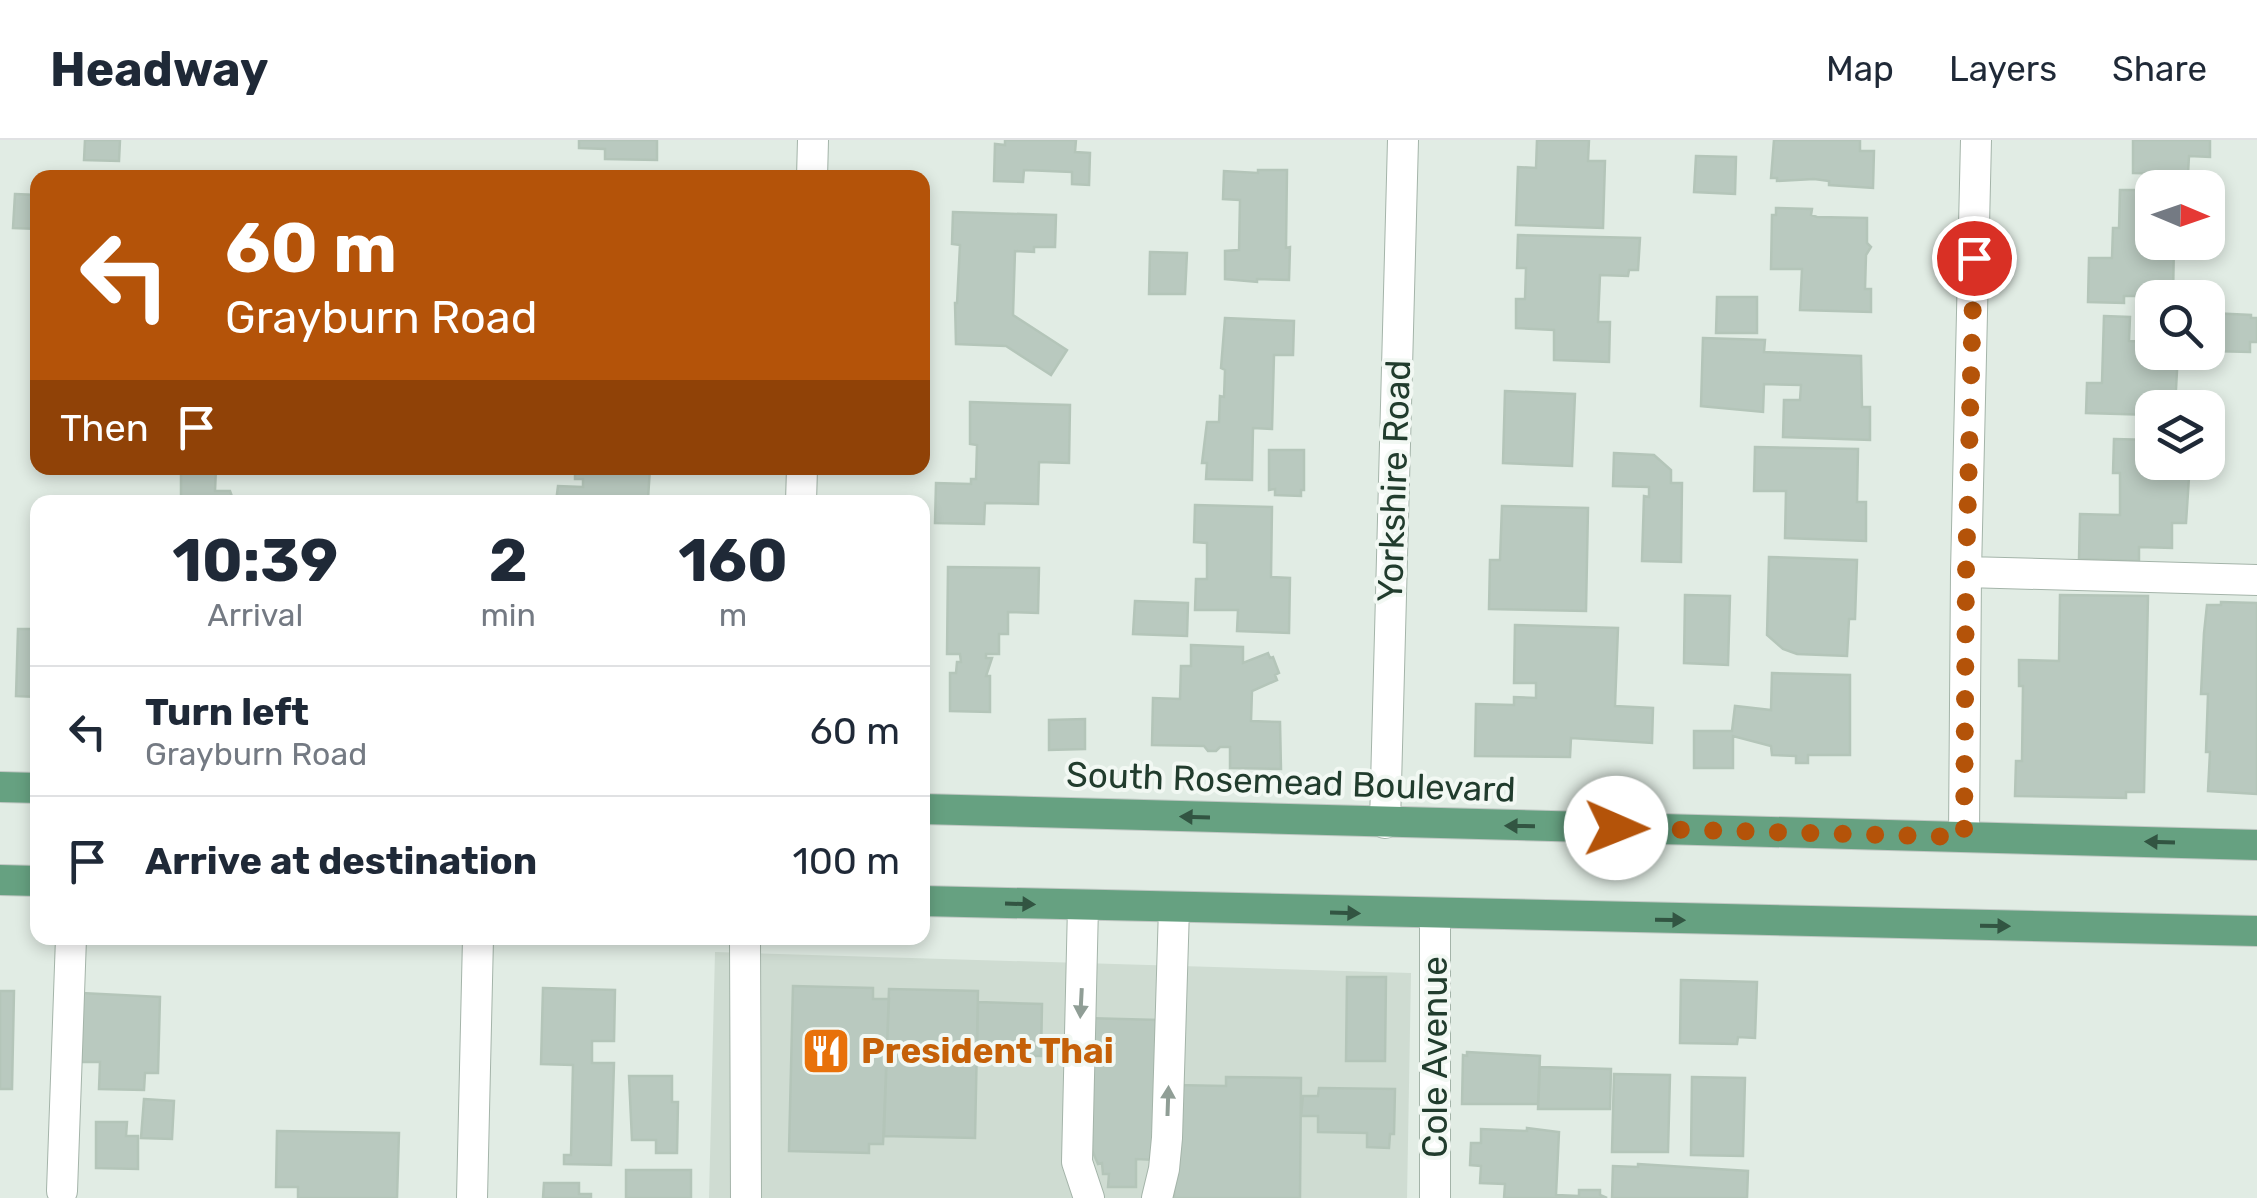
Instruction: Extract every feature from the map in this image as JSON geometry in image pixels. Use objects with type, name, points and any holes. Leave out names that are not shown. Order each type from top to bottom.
[{"type":"main road","points":[[0,787],[30,788]]},
{"type":"main road","name":"South Rosemead Boulevard","points":[[930,809],[2257,845]]},
{"type":"main road","points":[[0,880],[30,880]]},
{"type":"main road","points":[[930,901],[2257,931]]},
{"type":"street","points":[[812,170],[813,140]]},
{"type":"street","name":"Yorkshire Road","points":[[1385,822],[1403,140]]},
{"type":"street","points":[[1964,837],[1976,140]]},
{"type":"street","points":[[1966,572],[2257,580]]},
{"type":"street","points":[[1083,906],[1077,1162],[1089,1198]]},
{"type":"street","points":[[1157,1198],[1167,1138],[1174,908]]},
{"type":"street","name":"Cole Avenue","points":[[1435,915],[1435,1198]]},
{"type":"street","points":[[62,1191],[72,945]]},
{"type":"street","points":[[472,1198],[478,945]]},
{"type":"street","points":[[744,945],[746,1198]]},
{"type":"shaded area","points":[[715,952],[1411,973],[1407,1198],[709,1198]]},
{"type":"building","points":[[85,140],[120,140],[119,161],[84,160]]},
{"type":"building","points":[[579,140],[657,140],[657,160],[605,159],[605,149],[579,148]]},
{"type":"building","points":[[1005,140],[1076,140],[1075,152],[1090,153],[1089,185],[1072,184],[1072,172],[1024,170],[1023,182],[994,181],[995,144],[1005,145]]},
{"type":"building","points":[[1537,140],[1589,140],[1588,161],[1605,161],[1603,228],[1516,225],[1518,167],[1536,168]]},
{"type":"building","points":[[1774,140],[1860,140],[1860,151],[1874,151],[1873,188],[1829,185],[1829,181],[1814,179],[1777,181],[1771,178]]},
{"type":"building","points":[[2133,140],[2210,140],[2210,157],[2189,156],[2188,170],[2133,173]]},
{"type":"building","points":[[1696,156],[1736,157],[1735,194],[1694,192]]},
{"type":"building","points":[[1287,170],[1289,280],[1225,279],[1225,251],[1239,250],[1240,200],[1223,199],[1224,171]]},
{"type":"building","points":[[2120,190],[2135,190],[2135,260],[2174,260],[2173,280],[2135,280],[2135,296],[2124,296],[2124,303],[2088,302],[2089,258],[2112,258],[2113,228],[2119,228]]},
{"type":"building","points":[[15,194],[30,195],[30,229],[13,228]]},
{"type":"building","points":[[1776,208],[1812,209],[1811,215],[1817,217],[1867,218],[1867,243],[1871,247],[1866,255],[1865,289],[1871,289],[1871,312],[1800,310],[1802,269],[1771,269],[1772,215],[1776,215]]},
{"type":"building","points":[[953,212],[1056,215],[1055,247],[1015,251],[1013,315],[1067,350],[1051,375],[1006,346],[956,344],[960,245],[952,244]]},
{"type":"building","points":[[1518,235],[1640,238],[1638,270],[1629,270],[1628,276],[1600,275],[1598,322],[1610,322],[1609,362],[1554,360],[1554,330],[1516,328],[1516,299],[1525,299],[1526,268],[1517,268]]},
{"type":"building","points":[[1150,252],[1187,253],[1185,294],[1149,294]]},
{"type":"building","points":[[1717,297],[1757,297],[1757,333],[1716,333]]},
{"type":"building","points":[[2225,314],[2257,318],[2257,342],[2250,342],[2250,352],[2225,351]]},
{"type":"building","points":[[2104,316],[2130,317],[2129,341],[2135,341],[2135,370],[2177,370],[2176,390],[2135,390],[2135,414],[2086,413],[2087,383],[2102,383]]},
{"type":"building","points":[[1225,318],[1294,321],[1293,355],[1274,355],[1272,429],[1253,428],[1252,480],[1206,479],[1207,463],[1202,463],[1207,422],[1219,422],[1220,396],[1224,397],[1225,370],[1221,368]]},
{"type":"building","points":[[1703,338],[1765,340],[1764,352],[1861,356],[1862,407],[1870,407],[1870,440],[1783,437],[1784,400],[1800,400],[1801,385],[1764,384],[1763,412],[1701,406]]},
{"type":"building","points":[[1505,391],[1575,394],[1572,466],[1503,463]]},
{"type":"building","points":[[970,402],[1070,405],[1069,463],[1039,462],[1038,504],[985,503],[984,524],[935,523],[936,483],[971,484],[971,479],[976,479],[977,445],[970,444]]},
{"type":"building","points":[[2114,439],[2135,440],[2135,480],[2189,480],[2186,523],[2172,523],[2172,548],[2139,547],[2139,561],[2079,559],[2080,514],[2120,515],[2120,473],[2113,473]]},
{"type":"building","points":[[1755,447],[1858,449],[1857,502],[1866,502],[1866,541],[1785,538],[1786,491],[1754,491]]},
{"type":"building","points":[[1269,450],[1304,450],[1301,496],[1275,495],[1275,489],[1269,490]]},
{"type":"building","points":[[1614,453],[1654,455],[1671,470],[1671,483],[1682,483],[1681,562],[1642,561],[1644,496],[1649,497],[1649,487],[1613,486]]},
{"type":"building","points":[[181,475],[216,475],[215,491],[230,491],[231,495],[181,495]]},
{"type":"building","points":[[575,475],[650,475],[648,495],[557,495],[558,486],[583,487],[583,479],[575,479]]},
{"type":"building","points":[[1195,505],[1272,507],[1271,577],[1290,578],[1289,633],[1237,631],[1238,610],[1195,610],[1196,579],[1207,579],[1207,543],[1194,542]]},
{"type":"building","points":[[1502,506],[1588,508],[1586,611],[1489,609],[1490,560],[1500,560]]},
{"type":"building","points":[[1769,557],[1857,560],[1855,619],[1849,619],[1847,656],[1797,654],[1783,649],[1767,635]]},
{"type":"building","points":[[948,567],[1039,568],[1038,613],[1008,612],[1008,634],[999,634],[999,654],[986,654],[986,658],[992,658],[986,676],[990,676],[990,712],[950,711],[950,673],[956,673],[957,662],[961,662],[960,654],[947,654]]},
{"type":"building","points":[[1685,595],[1730,596],[1728,665],[1684,663]]},
{"type":"building","points":[[2060,595],[2148,596],[2144,792],[2126,792],[2126,798],[2015,796],[2016,761],[2022,761],[2023,686],[2019,686],[2019,660],[2059,661]]},
{"type":"building","points":[[1135,601],[1188,603],[1187,636],[1133,634]]},
{"type":"building","points":[[2257,603],[2257,794],[2208,791],[2208,694],[2201,694],[2204,633],[2207,605]]},
{"type":"building","points":[[1515,625],[1618,628],[1615,706],[1653,708],[1652,743],[1571,738],[1570,757],[1475,756],[1476,704],[1514,705],[1514,697],[1536,698],[1536,683],[1514,683]]},
{"type":"building","points":[[18,629],[30,629],[30,697],[16,696]]},
{"type":"building","points":[[1191,645],[1243,647],[1243,663],[1268,653],[1273,657],[1279,673],[1275,675],[1277,680],[1252,691],[1251,721],[1280,722],[1281,769],[1230,768],[1230,747],[1208,751],[1204,746],[1152,745],[1153,698],[1180,699],[1181,666],[1191,666]]},
{"type":"building","points":[[1772,673],[1850,675],[1850,755],[1808,755],[1808,763],[1796,763],[1796,756],[1772,755],[1771,746],[1733,736],[1733,768],[1694,768],[1694,731],[1732,731],[1735,706],[1771,710]]},
{"type":"building","points":[[1085,719],[1085,749],[1049,750],[1049,720]]},
{"type":"building","points":[[1347,977],[1386,977],[1385,1061],[1346,1061]]},
{"type":"building","points":[[1681,980],[1757,982],[1755,1038],[1738,1037],[1737,1044],[1680,1043]]},
{"type":"building","points":[[793,986],[873,988],[873,999],[889,999],[883,1144],[869,1144],[869,1153],[789,1151]]},
{"type":"building","points":[[543,988],[615,990],[614,1041],[592,1041],[592,1063],[614,1063],[611,1165],[564,1164],[564,1155],[571,1155],[573,1065],[541,1064]]},
{"type":"building","points":[[889,989],[978,991],[975,1138],[884,1136]]},
{"type":"building","points":[[0,991],[14,991],[12,1089],[0,1089]]},
{"type":"building","points":[[81,993],[160,997],[158,1073],[145,1073],[144,1090],[99,1089],[100,1062],[79,1062]]},
{"type":"building","points":[[978,1002],[1042,1004],[1041,1056],[977,1055]]},
{"type":"building","points":[[1085,1018],[1158,1020],[1155,1160],[1136,1159],[1136,1187],[1108,1187],[1109,1174],[1103,1174],[1102,1163],[1098,1164],[1083,1129]]},
{"type":"building","points":[[1467,1052],[1540,1056],[1538,1104],[1462,1104],[1463,1055],[1467,1056]]},
{"type":"building","points":[[1540,1067],[1611,1069],[1610,1109],[1538,1109]]},
{"type":"building","points":[[1614,1074],[1670,1075],[1668,1152],[1612,1152]]},
{"type":"building","points":[[629,1076],[672,1076],[672,1102],[678,1102],[677,1153],[656,1153],[656,1140],[632,1140]]},
{"type":"building","points":[[1226,1077],[1301,1078],[1300,1198],[1174,1198],[1176,1085],[1226,1086]]},
{"type":"building","points":[[1692,1077],[1745,1078],[1743,1156],[1691,1155]]},
{"type":"building","points":[[1319,1088],[1395,1089],[1394,1134],[1390,1134],[1389,1148],[1367,1147],[1367,1133],[1318,1132],[1318,1116],[1301,1116],[1303,1096],[1318,1096]]},
{"type":"building","points":[[144,1099],[174,1101],[172,1139],[141,1138]]},
{"type":"building","points":[[96,1122],[127,1122],[126,1136],[138,1136],[138,1169],[96,1168]]},
{"type":"building","points":[[1481,1129],[1559,1132],[1556,1195],[1579,1196],[1579,1190],[1600,1190],[1600,1195],[1607,1198],[1504,1198],[1505,1184],[1480,1183],[1481,1166],[1470,1165],[1471,1143],[1481,1143]]},
{"type":"building","points":[[277,1131],[399,1133],[397,1198],[298,1198],[298,1187],[276,1187]]},
{"type":"building","points":[[1613,1166],[1748,1171],[1747,1198],[1612,1198]]},
{"type":"building","points":[[626,1170],[691,1170],[691,1198],[626,1198]]},
{"type":"building","points":[[544,1183],[579,1183],[579,1194],[591,1194],[591,1198],[543,1198]]},
{"type":"place","name":"President Thai","points":[[826,1051]]},
{"type":"route","points":[[1616,828],[1964,837],[1974,258]]}]
